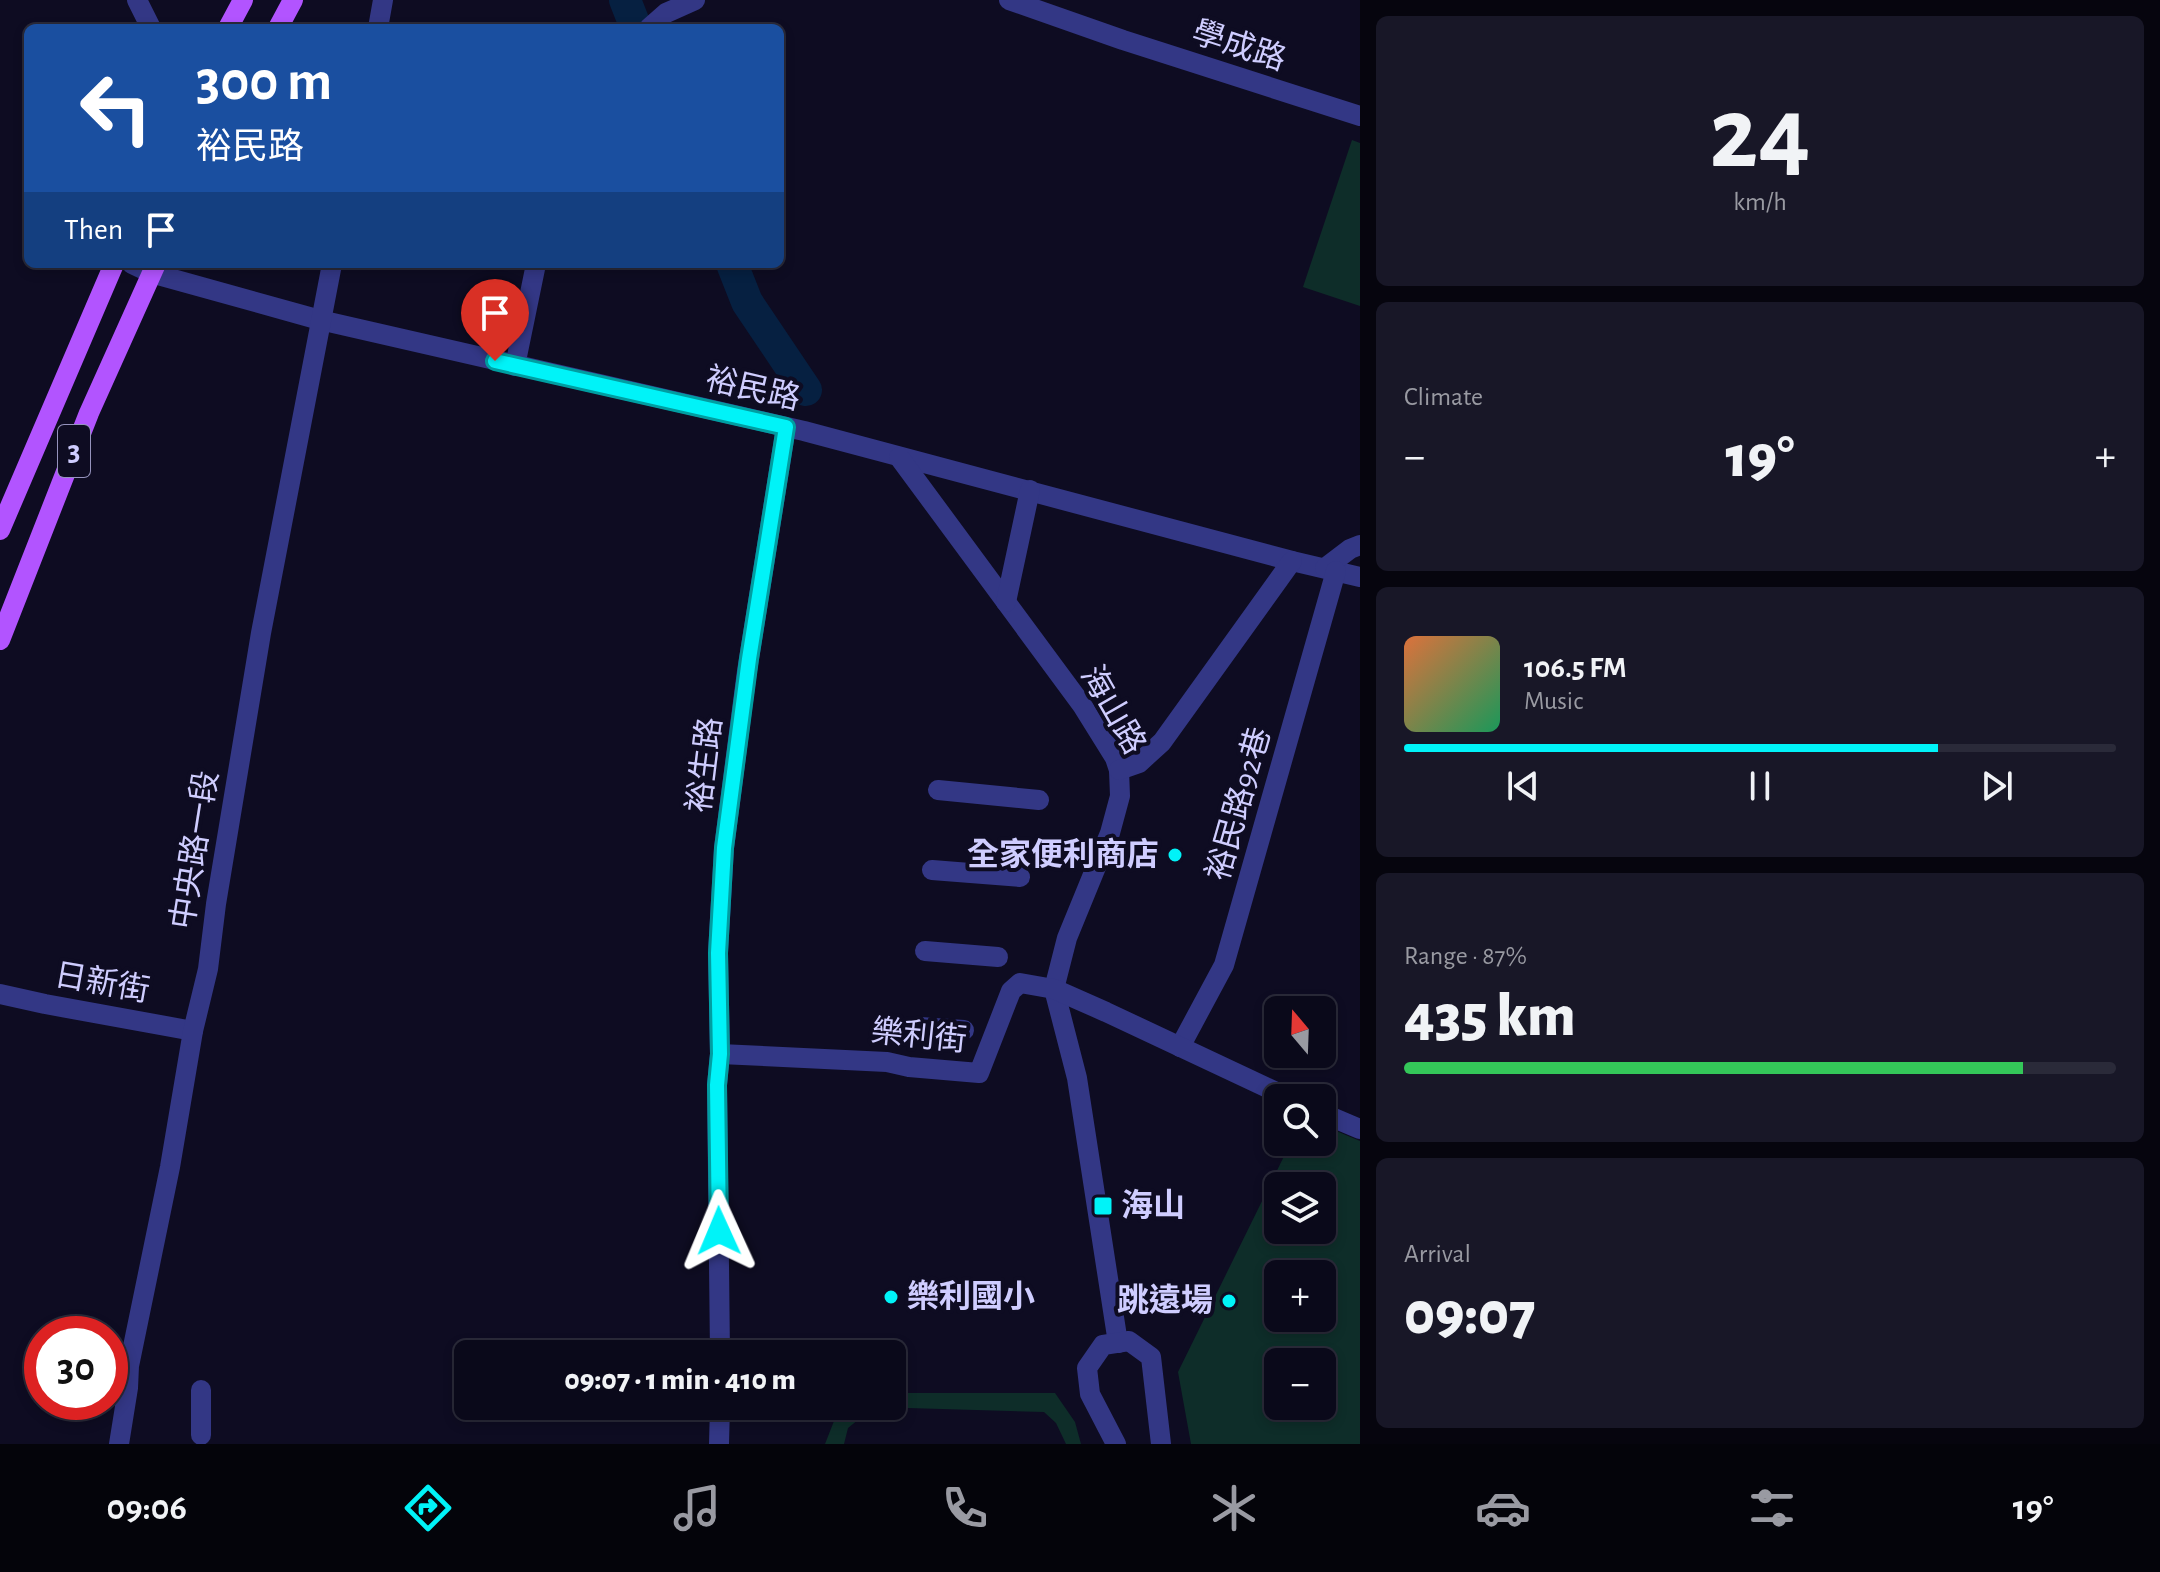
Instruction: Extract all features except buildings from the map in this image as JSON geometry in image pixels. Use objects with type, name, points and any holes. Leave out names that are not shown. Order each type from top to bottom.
[{"type":"main road","points":[[230,24],[243,0]]},
{"type":"main road","points":[[280,24],[293,0]]},
{"type":"main road","name":"3","points":[[0,530],[112,268]]},
{"type":"main road","name":"3","points":[[0,640],[89,413],[153,268]]},
{"type":"street","points":[[137,0],[149,24]]},
{"type":"street","points":[[379,24],[383,0]]},
{"type":"street","points":[[657,17],[695,0]]},
{"type":"street","name":"學成路","points":[[1009,0],[1360,116]]},
{"type":"street","name":"裕民路","points":[[153,268],[320,320],[786,427],[1360,577]]},
{"type":"street","name":"中央路一段","points":[[119,1444],[129,1366],[170,1167],[193,1031],[208,969],[258,648],[331,268]]},
{"type":"street","points":[[515,366],[535,268]]},
{"type":"street","name":"裕生路","points":[[720,1340],[718,953],[724,848],[749,659],[786,427]]},
{"type":"street","name":"海山路","points":[[899,457],[1082,705],[1115,758],[1119,770],[1120,796],[1110,833],[1067,938],[1054,989],[1077,1078],[1118,1343]]},
{"type":"street","points":[[1006,602],[1030,490]]},
{"type":"street","points":[[1331,569],[1350,549],[1360,545]]},
{"type":"street","points":[[1119,770],[1139,763],[1162,742],[1292,561]]},
{"type":"street","name":"裕民路92巷","points":[[1180,1047],[1224,965],[1331,569]]},
{"type":"street","points":[[938,790],[1039,800]]},
{"type":"street","points":[[932,870],[1020,877]]},
{"type":"street","points":[[925,951],[998,957]]},
{"type":"street","name":"樂利街","points":[[720,1054],[887,1062],[979,1073],[1011,991],[1020,983],[1054,989]]},
{"type":"street","points":[[1054,989],[1264,1086]]},
{"type":"street","name":"日新街","points":[[0,994],[193,1031]]},
{"type":"street","points":[[920,1027],[964,1030]]},
{"type":"street","points":[[1336,1119],[1360,1129]]},
{"type":"street","points":[[1116,1444],[1090,1394],[1087,1368],[1103,1345],[1129,1341],[1151,1357],[1161,1444]]},
{"type":"street","points":[[201,1390],[201,1435]]},
{"type":"street","points":[[719,1444],[720,1420]]},
{"type":"green space","points":[[1352,140],[1360,143],[1360,306],[1303,287]]},
{"type":"green space","points":[[1336,1131],[1360,1141],[1360,1444],[1191,1444],[1178,1372],[1264,1197],[1264,1244],[1336,1244],[1336,1172],[1276,1172],[1284,1156],[1336,1156]]},
{"type":"green space","points":[[906,1393],[1055,1393],[1075,1422],[1081,1444],[1066,1444],[1056,1423],[1044,1412],[906,1408]]},
{"type":"green space","points":[[858,1420],[848,1428],[844,1444],[825,1444],[834,1421]]},
{"type":"waterway","points":[[625,0],[634,24]]},
{"type":"waterway","points":[[734,268],[747,302],[806,390]]},
{"type":"place","name":"全家便利商店","points":[[1175,855]]},
{"type":"place","name":"海山","points":[[1103,1206]]},
{"type":"place","name":"樂利國小","points":[[891,1297]]},
{"type":"place","name":"跳遠場","points":[[1229,1301]]},
{"type":"route","points":[[495,361],[786,427],[749,659],[724,848],[718,953],[719,1231]]}]
